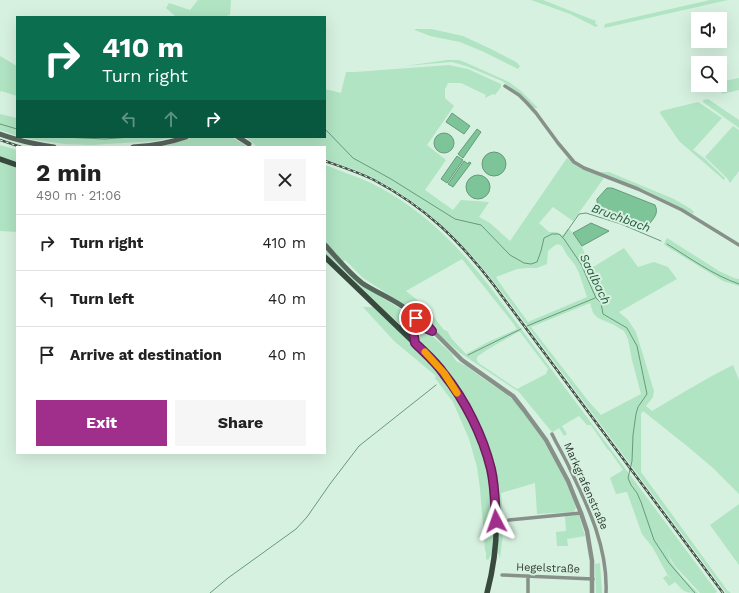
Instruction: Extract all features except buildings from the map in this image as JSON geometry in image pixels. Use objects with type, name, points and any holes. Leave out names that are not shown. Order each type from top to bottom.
[{"type":"main road","points":[[0,134],[48,146]]},
{"type":"main road","points":[[141,146],[160,144],[183,138]]},
{"type":"main road","points":[[240,138],[249,144]]},
{"type":"main road","points":[[0,159],[16,165]]},
{"type":"main road","points":[[326,246],[353,275],[363,283],[407,310],[411,316],[415,343]]},
{"type":"main road","points":[[326,258],[430,358],[444,373],[465,406],[484,448],[491,470],[495,497],[496,521],[494,560],[487,593]]},
{"type":"main road","points":[[400,328],[409,320],[411,316]]},
{"type":"main road","points":[[405,333],[412,324]]},
{"type":"street","points":[[505,86],[519,95],[527,103],[574,162],[589,170],[638,189],[682,210],[739,245]]},
{"type":"street","name":"Markgrafenstraße","points":[[411,316],[425,323],[462,360],[513,396],[546,440],[568,481],[588,532],[593,579],[592,593]]},
{"type":"street","points":[[412,324],[432,331]]},
{"type":"street","name":"Markgrafenstraße","points":[[552,434],[581,492],[596,530],[603,556],[606,576],[606,593]]},
{"type":"street","points":[[509,520],[581,513]]},
{"type":"street","name":"Hegelstraße","points":[[502,575],[593,579]]},
{"type":"street","points":[[528,576],[528,593]]},
{"type":"shaded area","points":[[198,0],[231,0],[230,15],[226,16],[175,16],[166,8],[169,3],[190,10]]},
{"type":"shaded area","points":[[531,0],[543,0],[596,21],[595,24],[598,25],[596,27],[570,14]]},
{"type":"shaded area","points":[[710,0],[728,0],[604,28],[605,24]]},
{"type":"shaded area","points":[[415,29],[431,29],[463,36],[516,62],[520,66],[518,69],[460,42],[430,36]]},
{"type":"shaded area","points":[[0,56],[16,65],[16,96],[1,91],[0,93]]},
{"type":"shaded area","points":[[459,60],[509,82],[521,91],[538,108],[534,108],[519,93],[502,81],[466,66],[452,62],[404,66]]},
{"type":"shaded area","points":[[449,65],[468,69],[501,84],[501,87],[495,95],[493,94],[485,98],[486,95],[461,83],[448,83],[445,89],[445,98],[454,106],[427,145],[446,160],[425,190],[453,210],[461,200],[489,202],[479,217],[490,223],[510,241],[567,158],[584,169],[604,178],[573,221],[553,207],[539,223],[549,232],[556,232],[563,235],[568,228],[580,242],[590,269],[624,248],[638,267],[654,262],[668,267],[677,279],[619,312],[628,320],[636,332],[654,391],[653,397],[646,406],[652,411],[702,381],[733,365],[739,380],[739,494],[713,468],[687,446],[643,411],[641,414],[641,472],[727,590],[731,593],[726,593],[505,295],[476,260],[446,229],[412,201],[393,189],[361,172],[326,159],[326,146],[256,146],[247,138],[326,138],[326,89],[341,93],[346,72]],"holes":[[[558,244],[562,246],[579,273],[587,297],[528,322],[496,277],[517,269],[537,268],[547,264],[548,251]],[[590,303],[593,313],[598,318],[624,331],[628,339],[641,394],[601,415],[589,402],[531,327]]]},
{"type":"shaded area","points":[[739,78],[739,90],[722,94],[722,92],[727,92],[727,81]]},
{"type":"shaded area","points":[[708,99],[739,120],[739,128],[703,102],[703,100]]},
{"type":"shaded area","points":[[698,102],[722,118],[693,150],[704,158],[725,178],[724,180],[679,141],[660,113],[661,111]]},
{"type":"shaded area","points":[[452,113],[470,126],[464,134],[446,122]]},
{"type":"shaded area","points":[[0,114],[16,118],[16,136],[0,130]]},
{"type":"shaded area","points":[[733,126],[739,130],[739,171],[730,183],[727,178],[705,157]]},
{"type":"shaded area","points":[[477,129],[481,132],[463,158],[458,154]]},
{"type":"shaded area","points":[[444,133],[451,136],[454,143],[451,150],[444,153],[437,150],[434,143],[437,136]]},
{"type":"shaded area","points":[[26,138],[168,138],[156,141],[91,145],[65,144]]},
{"type":"shaded area","points":[[190,138],[233,138],[247,146],[160,146]]},
{"type":"shaded area","points":[[0,145],[16,150],[16,162],[0,156]]},
{"type":"shaded area","points":[[494,152],[502,156],[506,164],[502,172],[494,176],[486,172],[482,164],[486,156]]},
{"type":"shaded area","points":[[457,156],[463,160],[447,183],[441,179]]},
{"type":"shaded area","points":[[464,161],[468,164],[469,162],[471,163],[453,187],[448,184]]},
{"type":"shaded area","points":[[0,162],[16,167],[16,232],[0,231]]},
{"type":"shaded area","points":[[326,165],[365,180],[406,203],[436,228],[464,256],[490,287],[718,593],[700,593],[675,566],[667,549],[668,555],[675,567],[698,593],[690,593],[685,591],[675,582],[669,586],[663,578],[667,575],[673,581],[667,574],[653,548],[642,534],[627,492],[616,494],[610,478],[623,470],[591,425],[587,425],[579,416],[562,426],[567,434],[564,436],[559,428],[553,432],[551,431],[519,392],[460,353],[411,309],[363,278],[345,260],[343,262],[326,243]],"holes":[[[462,259],[517,329],[466,354],[426,307],[406,291]],[[520,332],[548,369],[546,374],[517,389],[480,364],[477,359],[495,345]]]},
{"type":"shaded area","points":[[598,172],[609,172],[674,199],[694,212],[693,214],[645,190]]},
{"type":"shaded area","points":[[478,175],[486,179],[490,187],[486,195],[478,199],[470,195],[466,187],[470,179]]},
{"type":"shaded area","points":[[607,188],[612,188],[655,205],[656,213],[650,223],[644,225],[599,206],[597,199]]},
{"type":"shaded area","points":[[591,223],[609,231],[582,246],[573,233]]},
{"type":"shaded area","points":[[667,238],[719,271],[739,279],[739,286],[723,281],[666,246],[664,244]]},
{"type":"shaded area","points":[[326,250],[357,282],[402,310],[407,315],[405,321],[402,323],[397,322],[326,254]]},
{"type":"shaded area","points":[[363,307],[373,307],[430,361],[453,390],[472,424],[485,460],[492,497],[493,540],[492,552],[488,560],[486,559],[477,467],[469,439],[453,402],[435,378],[436,376],[394,341]]},
{"type":"shaded area","points":[[418,328],[426,330],[451,353],[456,361],[466,366],[516,402],[544,441],[565,480],[574,501],[576,508],[574,512],[537,514],[535,483],[501,493],[504,526],[500,558],[497,553],[499,523],[497,494],[488,453],[476,422],[460,393],[443,366],[417,337],[416,330]]},
{"type":"shaded area","points":[[739,504],[739,565],[710,525]]},
{"type":"shaded area","points":[[579,515],[585,536],[567,539],[568,546],[557,546],[556,532],[566,531],[565,516]]},
{"type":"shaded area","points":[[600,563],[602,593],[596,593],[595,564]]},
{"type":"waterway","name":"Saalbach","points":[[0,124],[16,129]]},
{"type":"waterway","name":"Saalbach","points":[[326,130],[353,158],[391,179],[455,219],[481,225],[510,255],[524,263],[531,264],[537,262],[544,238],[552,234],[559,234],[564,239],[581,264],[596,298],[601,303],[603,314],[627,328],[637,346],[647,394],[638,407],[636,414],[633,435],[632,461],[628,478],[641,502],[654,540],[669,563],[695,593]]},
{"type":"waterway","name":"Saalbach","points":[[84,138],[118,138]]},
{"type":"waterway","name":"Bruchbach","points":[[563,237],[579,214],[586,213],[621,224],[661,241]]},
{"type":"waterway","name":"Bruchbach","points":[[667,244],[711,271],[739,284]]},
{"type":"waterway","points":[[527,326],[595,298]]},
{"type":"waterway","points":[[468,355],[521,329]]},
{"type":"waterway","points":[[210,593],[228,578],[296,529],[307,517],[359,446],[436,385]]},
{"type":"railway","points":[[0,140],[18,146]]},
{"type":"railway","points":[[326,161],[362,174],[409,201],[440,225],[467,253],[493,284],[723,593]]},
{"type":"slow traffic","points":[[425,352],[444,373],[457,393]]},
{"type":"route","points":[[416,318],[425,323],[432,331],[416,324],[412,324],[415,343],[444,373],[452,384],[465,406],[484,448],[491,470],[495,497],[496,521]]}]
